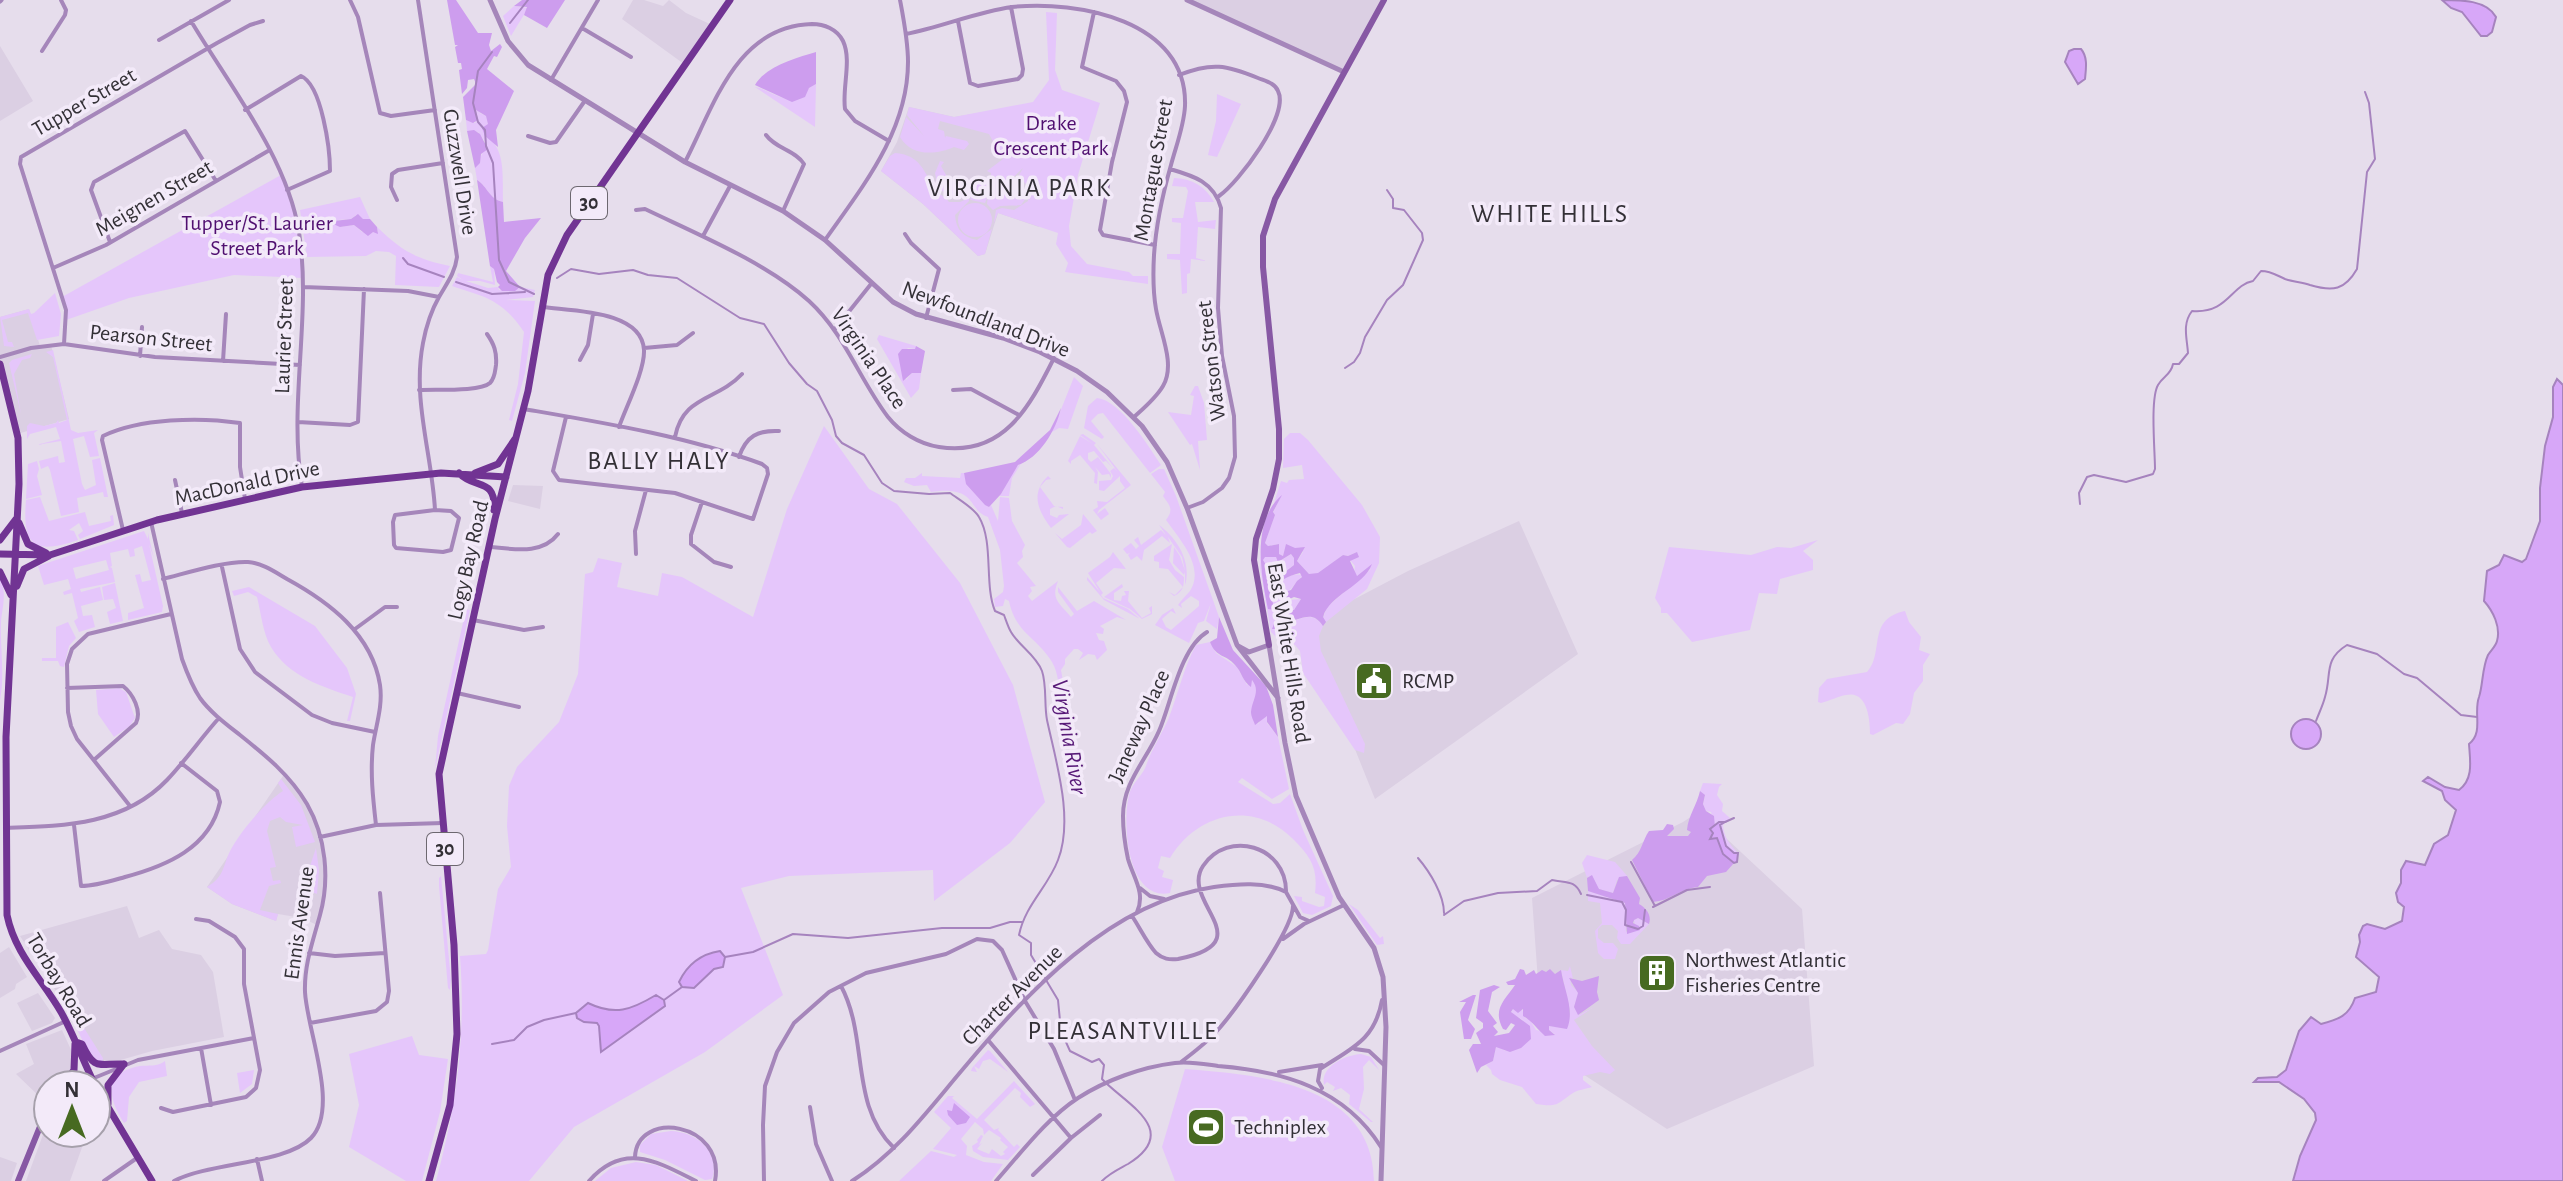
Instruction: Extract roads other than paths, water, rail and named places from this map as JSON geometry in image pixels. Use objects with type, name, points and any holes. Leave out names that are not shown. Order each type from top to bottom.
[{"type":"main road","name":"Logy Bay Road","points":[[429,1181],[450,1105],[457,1034],[454,945],[439,774],[495,519],[524,409],[548,275],[567,235],[730,0]]},
{"type":"main road","name":"East White Hills Road","points":[[1269,645],[1255,572],[1255,549],[1277,472],[1279,444],[1264,285],[1263,236],[1275,199],[1384,0]]},
{"type":"main road","name":"Torbay Road","points":[[0,364],[18,438],[16,556],[6,737],[7,910],[11,934],[20,952],[66,1021],[88,1069]]},
{"type":"main road","points":[[473,474],[498,464],[516,437]]},
{"type":"main road","name":"MacDonald Drive","points":[[0,554],[50,555],[151,522],[302,487],[433,473],[506,477]]},
{"type":"main road","points":[[459,473],[466,480],[481,483],[490,490],[494,499],[495,519]]},
{"type":"main road","points":[[0,540],[17,517]]},
{"type":"main road","points":[[17,517],[28,544],[50,555]]},
{"type":"main road","points":[[13,604],[24,569],[50,555]]},
{"type":"main road","points":[[0,572],[8,585],[13,604]]},
{"type":"main road","points":[[74,1069],[76,1042],[83,1045],[95,1063],[108,1067],[124,1064]]},
{"type":"main road","points":[[112,1080],[124,1064]]},
{"type":"main road","name":"Torbay Road","points":[[112,1117],[152,1181]]},
{"type":"main road","points":[[18,1181],[32,1146]]},
{"type":"street","points":[[42,51],[65,15],[61,0]]},
{"type":"street","points":[[159,40],[229,0]]},
{"type":"street","points":[[350,0],[358,17],[380,113],[391,116],[435,110]]},
{"type":"street","name":"Guzzwell Drive","points":[[418,0],[457,257],[422,345],[419,390],[433,473],[435,510]]},
{"type":"street","name":"Newfoundland Drive","points":[[490,0],[513,50],[528,65],[685,162],[783,211],[825,240],[893,302],[926,318],[1003,338],[1054,358],[1098,385],[1134,417],[1167,462],[1237,645],[1278,698]]},
{"type":"street","points":[[551,80],[598,0]]},
{"type":"street","points":[[825,240],[869,176],[901,114],[908,63],[900,0]]},
{"type":"street","points":[[1187,0],[1344,72]]},
{"type":"street","name":"Montague Street","points":[[906,34],[1011,7],[1052,6],[1094,12],[1130,23],[1150,36],[1167,53],[1183,84],[1185,104],[1155,245],[1156,308],[1168,361],[1168,375],[1156,396],[1134,417]]},
{"type":"street","points":[[958,21],[970,83],[978,86],[1018,79],[1023,69],[1011,7]]},
{"type":"street","points":[[1094,12],[1082,67],[1116,81],[1124,91],[1127,102],[1100,230],[1103,235],[1155,245]]},
{"type":"street","name":"Laurier Street","points":[[191,21],[269,150],[287,190],[299,232],[303,287],[298,459],[302,487]]},
{"type":"street","points":[[207,49],[263,21]]},
{"type":"street","points":[[685,162],[740,58],[760,40],[782,30],[805,25],[825,26],[840,36],[845,48],[844,103],[847,114],[889,141]]},
{"type":"street","points":[[582,28],[631,57]]},
{"type":"street","name":"Tupper Street","points":[[64,344],[66,310],[20,164],[21,157],[207,49]]},
{"type":"street","points":[[1170,169],[1208,183],[1218,197],[1240,178],[1275,121],[1280,101],[1279,91],[1272,84],[1233,67],[1209,65],[1179,75]]},
{"type":"street","points":[[245,110],[301,76],[307,79],[316,96],[322,112],[330,171],[287,190]]},
{"type":"street","points":[[528,136],[556,142],[584,102]]},
{"type":"street","points":[[110,242],[91,190],[94,182],[185,131],[216,181]]},
{"type":"street","points":[[766,135],[773,144],[798,156],[804,164],[783,211]]},
{"type":"street","name":"Meignen Street","points":[[53,268],[110,242],[269,150]]},
{"type":"street","points":[[397,200],[391,187],[392,174],[406,168],[443,163]]},
{"type":"street","points":[[703,236],[730,186]]},
{"type":"street","name":"Watson Street","points":[[1187,508],[1203,502],[1222,488],[1229,478],[1235,457],[1234,416],[1222,356],[1218,308],[1223,223],[1218,197]]},
{"type":"street","name":"Virginia Place","points":[[636,210],[645,209],[703,236],[789,285],[808,300],[835,329],[886,414],[900,429],[921,442],[947,448],[979,446],[1000,435],[1020,415],[1054,358]]},
{"type":"street","points":[[905,234],[939,269],[926,318]]},
{"type":"street","points":[[835,329],[871,284]]},
{"type":"street","points":[[303,287],[418,292],[439,297]]},
{"type":"street","points":[[298,422],[350,425],[358,422],[364,289]]},
{"type":"street","points":[[543,304],[611,317],[631,326],[644,348],[619,427]]},
{"type":"street","points":[[223,361],[226,314]]},
{"type":"street","points":[[580,360],[588,345],[593,314]]},
{"type":"street","points":[[140,356],[142,327]]},
{"type":"street","points":[[644,348],[677,345],[693,333]]},
{"type":"street","points":[[419,390],[477,388],[489,384],[494,378],[496,349],[487,334]]},
{"type":"street","name":"Pearson Street","points":[[0,357],[31,348],[64,344],[140,356],[300,365]]},
{"type":"street","points":[[675,437],[686,410],[733,384],[742,374]]},
{"type":"street","points":[[953,390],[971,389],[1020,415]]},
{"type":"street","points":[[524,409],[675,437],[762,464],[768,471],[753,519],[675,493],[556,478],[554,467],[566,417]]},
{"type":"street","points":[[123,530],[102,440],[103,436],[116,431],[163,421],[240,423],[240,467],[245,499]]},
{"type":"street","points":[[739,457],[752,436],[765,431],[779,431]]},
{"type":"street","points":[[175,480],[182,514]]},
{"type":"street","points":[[636,554],[635,531],[646,489]]},
{"type":"street","points":[[702,502],[691,544],[714,562],[731,567]]},
{"type":"street","points":[[435,510],[451,511],[459,518],[451,550],[396,548],[395,515],[435,510]]},
{"type":"street","name":"Ennis Avenue","points":[[151,522],[182,659],[190,681],[201,700],[219,718],[285,773],[308,805],[320,837],[325,885],[309,953],[305,986],[324,1104],[319,1129],[298,1149],[201,1170],[174,1181]]},
{"type":"street","points":[[489,547],[542,548],[558,534]]},
{"type":"street","points":[[163,579],[246,562],[267,568],[330,605],[354,630],[373,658],[381,686],[372,767],[376,825]]},
{"type":"street","points":[[221,566],[240,649],[255,672],[312,715],[332,723],[375,732]]},
{"type":"street","points":[[354,630],[385,607],[397,607]]},
{"type":"street","points":[[130,806],[77,739],[71,726],[67,688],[69,656],[81,639],[96,631],[171,614]]},
{"type":"street","points":[[473,620],[524,630],[543,627]]},
{"type":"street","name":"Janeway Place","points":[[1139,886],[1131,869],[1123,834],[1127,790],[1160,729],[1190,650],[1207,632]]},
{"type":"street","points":[[1237,645],[1249,652],[1269,645]]},
{"type":"street","name":"East White Hills Road","points":[[1269,645],[1296,796],[1344,905],[1374,948],[1383,977],[1386,1027],[1381,1181]]},
{"type":"street","points":[[67,688],[123,686],[138,710],[136,723],[95,759]]},
{"type":"street","points":[[457,693],[519,707]]},
{"type":"street","points":[[6,828],[74,825],[130,806],[159,787],[219,718]]},
{"type":"street","points":[[74,825],[81,886],[108,882],[172,862],[188,851],[204,833],[220,802],[217,791],[181,763]]},
{"type":"street","points":[[320,837],[376,825],[443,823]]},
{"type":"street","points":[[1139,886],[1141,901],[1132,916],[1153,949],[1165,959],[1209,949],[1217,939],[1217,924],[1199,890],[1198,875],[1213,855],[1231,846],[1262,849],[1276,861],[1285,875],[1286,892],[1300,917],[1309,921]]},
{"type":"street","name":"Charter Avenue","points":[[852,1181],[894,1148],[1042,982],[1087,945],[1165,899],[1199,890],[1239,885],[1273,887],[1286,892]]},
{"type":"street","points":[[1139,886],[1150,896],[1165,899]]},
{"type":"street","points":[[310,1023],[376,1011],[385,1006],[389,991],[380,893]]},
{"type":"street","points":[[1180,1063],[1219,1028],[1279,944],[1292,921],[1293,904]]},
{"type":"street","points":[[1279,944],[1309,921],[1344,905]]},
{"type":"street","points":[[161,1108],[173,1112],[241,1099],[256,1088],[260,1070],[244,984],[245,955],[242,944],[209,921],[196,919]]},
{"type":"street","points":[[764,1181],[763,1100],[777,1052],[794,1023],[811,1005],[866,973],[946,954],[982,939],[993,941],[1002,950],[1025,1001],[1054,1049],[1075,1100]]},
{"type":"street","points":[[309,953],[335,956],[385,953]]},
{"type":"street","points":[[1326,1093],[1320,1086],[1320,1069],[1353,1049],[1376,1024],[1383,998],[1383,977]]},
{"type":"street","points":[[841,985],[857,1029],[866,1100],[877,1127],[894,1148]]},
{"type":"street","points":[[0,1051],[66,1021]]},
{"type":"street","points":[[112,1072],[124,1064],[254,1038]]},
{"type":"street","points":[[988,1040],[1071,1138]]},
{"type":"street","points":[[201,1048],[211,1105]]},
{"type":"street","points":[[1353,1049],[1369,1051],[1385,1066]]},
{"type":"street","points":[[996,1181],[1075,1100],[1111,1081],[1158,1066],[1180,1063],[1273,1072],[1331,1062]]},
{"type":"street","points":[[1273,1072],[1326,1093],[1346,1107],[1381,1147]]},
{"type":"street","points":[[810,1107],[816,1144],[832,1181]]},
{"type":"street","points":[[1033,1175],[1100,1115]]},
{"type":"street","points":[[635,1157],[636,1147],[649,1132],[670,1128],[686,1131],[702,1138],[714,1153],[717,1167],[715,1181]]},
{"type":"street","points":[[589,1181],[610,1164],[635,1157],[656,1161],[696,1181]]},
{"type":"street","points":[[104,1181],[137,1158]]},
{"type":"street","points":[[257,1159],[262,1181]]},
{"type":"waterway","name":"Virginia River","points":[[510,23],[528,0]]},
{"type":"waterway","name":"Virginia River","points":[[492,52],[478,71],[473,103],[478,122],[485,130],[486,146],[493,163],[499,260],[509,282],[534,294]]},
{"type":"waterway","points":[[2080,504],[2079,493],[2087,477],[2094,475],[2126,482],[2153,474],[2156,392],[2173,364],[2179,364],[2188,353],[2186,326],[2192,311],[2204,311],[2221,304],[2239,288],[2253,281],[2261,271],[2332,289],[2343,285],[2357,269],[2367,172],[2375,159],[2365,92]]},
{"type":"waterway","points":[[1345,368],[1360,353],[1365,337],[1387,300],[1403,285],[1423,240],[1422,233],[1404,210],[1393,208],[1393,199],[1387,190]]},
{"type":"waterway","points":[[403,258],[408,264],[444,277]]},
{"type":"waterway","name":"Virginia River","points":[[557,278],[571,269],[599,274],[633,270],[677,278],[740,318],[764,324],[789,363],[817,391],[832,420],[836,436],[842,443],[864,455],[882,483],[894,491],[950,493],[979,517],[984,527],[995,611],[1004,615],[1014,637],[1042,671],[1047,720],[1064,809],[1058,860],[1026,914],[1019,935],[1031,943],[1031,955],[1058,1000],[1061,1031],[1070,1051],[1092,1062],[1099,1059],[1104,1065],[1102,1079],[1134,1107],[1150,1128],[1150,1140],[1144,1152],[1102,1181]]},
{"type":"waterway","points":[[456,282],[492,294],[525,292]]},
{"type":"waterway","points":[[2316,721],[2325,697],[2331,662],[2347,645],[2377,654],[2404,674],[2417,678],[2461,715],[2477,717]]},
{"type":"waterway","points":[[1725,822],[1734,818]]},
{"type":"waterway","points":[[1418,858],[1436,884],[1444,913]]},
{"type":"waterway","points":[[1631,862],[1655,906]]},
{"type":"waterway","points":[[1444,915],[1464,901],[1498,893],[1537,891],[1552,880],[1573,884],[1581,894]]},
{"type":"waterway","points":[[1653,907],[1687,890],[1710,887]]},
{"type":"waterway","points":[[1587,895],[1622,902],[1626,910],[1625,925],[1638,929],[1643,926],[1645,910]]},
{"type":"waterway","points":[[725,957],[753,952],[793,934],[848,938],[942,928],[990,928],[1022,922]]},
{"type":"waterway","points":[[664,1000],[682,987]]},
{"type":"waterway","points":[[492,1044],[514,1040],[527,1027],[544,1020],[576,1013]]},
{"type":"place","name":"RCMP","points":[[1374,681]]},
{"type":"place","name":"Northwest Atlantic Fisheries Centre","points":[[1657,973]]},
{"type":"place","name":"Techniplex","points":[[1206,1127]]},
{"type":"district","name":"VIRGINIA PARK","points":[[1020,188]]},
{"type":"district","name":"WHITE HILLS","points":[[1550,214]]},
{"type":"district","name":"BALLY HALY","points":[[659,461]]},
{"type":"district","name":"PLEASANTVILLE","points":[[1123,1031]]},
{"type":"park label","name":"Drake Crescent Park","points":[[1051,136]]},
{"type":"park label","name":"Tupper/St. Laurier Street Park","points":[[257,236]]}]
